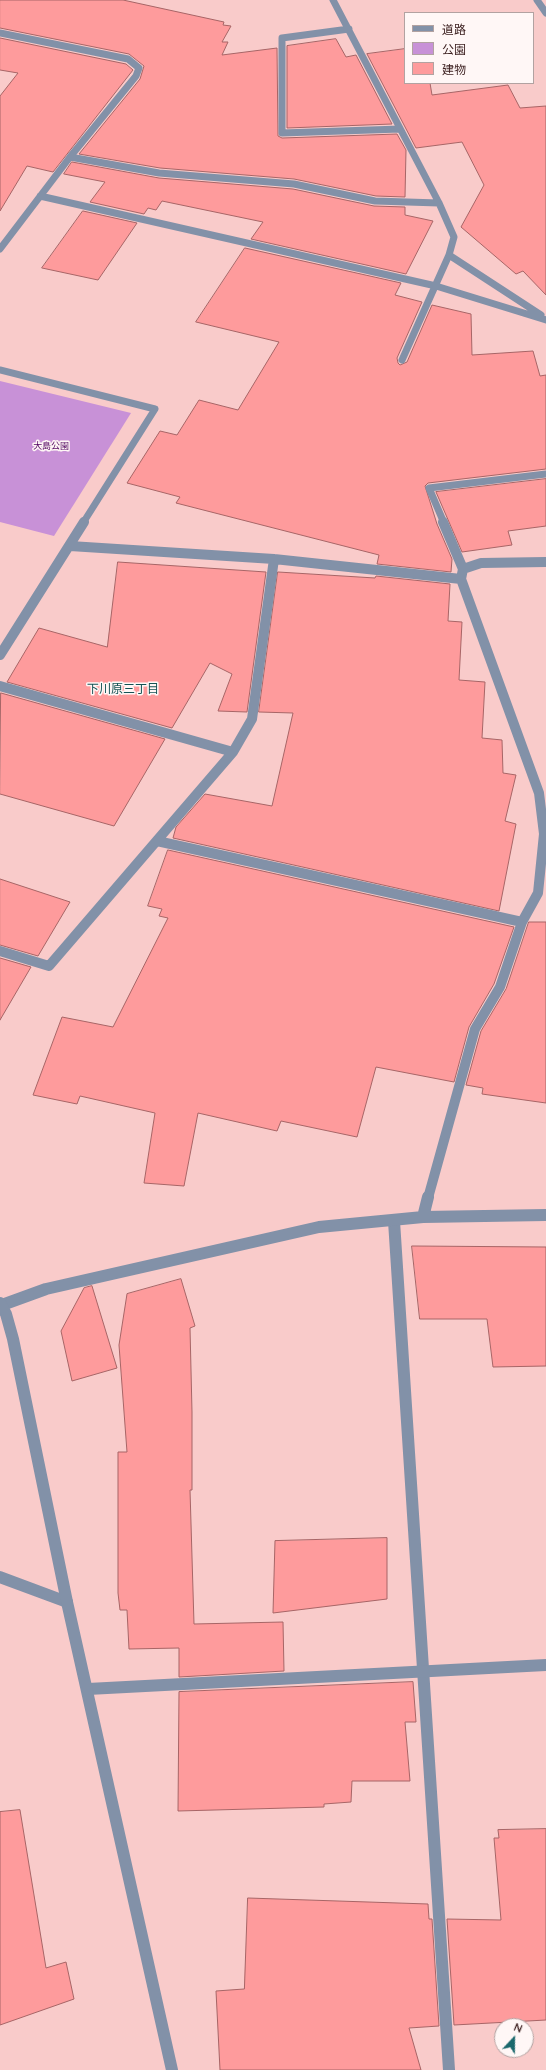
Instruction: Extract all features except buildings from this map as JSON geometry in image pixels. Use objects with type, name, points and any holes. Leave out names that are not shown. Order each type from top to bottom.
[{"type":"street","points":[[333,0],[439,203],[454,237],[449,255],[436,286],[402,360]]},
{"type":"street","points":[[537,0],[546,13]]},
{"type":"street","points":[[349,29],[282,38],[282,132],[400,129]]},
{"type":"street","points":[[0,33],[128,59],[135,63],[139,68],[136,76],[70,157],[0,249]]},
{"type":"street","points":[[70,157],[159,173],[294,184],[375,201],[439,203]]},
{"type":"street","points":[[40,196],[436,286],[546,319]]},
{"type":"street","points":[[449,255],[546,319]]},
{"type":"street","points":[[0,370],[155,409],[0,655]]},
{"type":"street","points":[[422,1217],[475,1029],[500,987],[522,922],[538,893],[544,834],[539,793],[462,574],[429,488],[546,474]]},
{"type":"street","points":[[70,546],[274,559],[462,574],[480,563],[546,562]]},
{"type":"street","points":[[0,951],[49,966],[233,752],[252,719],[274,559]]},
{"type":"street","points":[[0,686],[233,752]]},
{"type":"street","points":[[157,841],[522,922]]},
{"type":"street","points":[[172,2070],[88,1689],[67,1602],[14,1339],[1,1304],[46,1289],[319,1227],[394,1221],[422,1217],[546,1215]]},
{"type":"street","points":[[394,1221],[424,1671],[448,2070]]},
{"type":"street","points":[[0,1577],[67,1602]]},
{"type":"street","points":[[88,1689],[546,1665]]},
{"type":"green space","name":"大島公園","points":[[0,381],[131,413],[54,536],[0,522]]},
{"type":"district","name":"下川原三丁目","points":[[123,689]]}]
